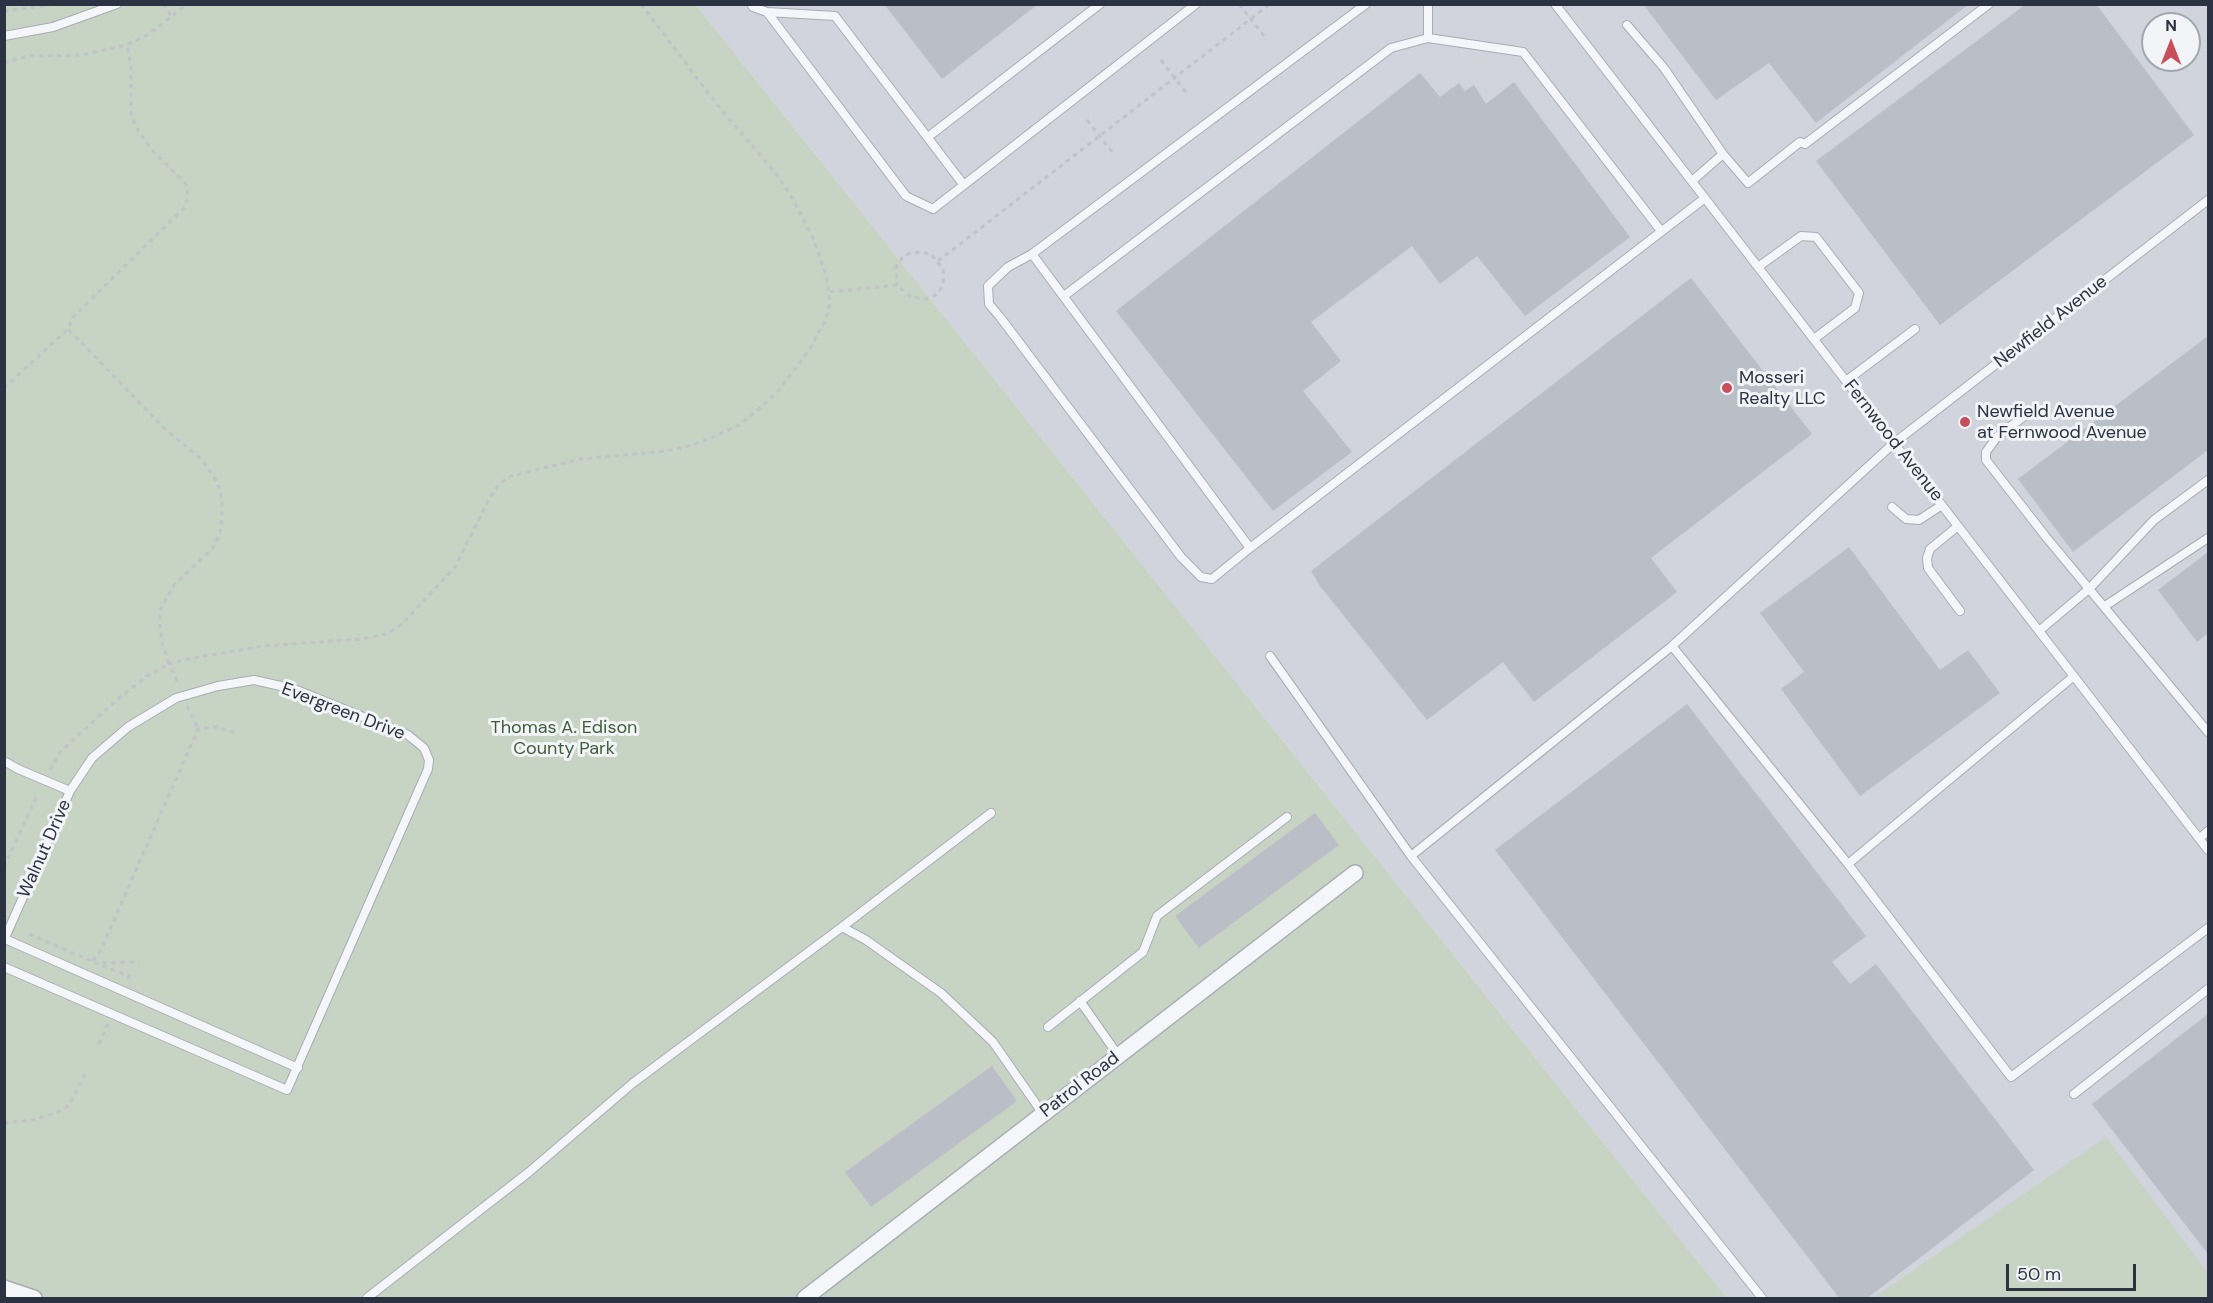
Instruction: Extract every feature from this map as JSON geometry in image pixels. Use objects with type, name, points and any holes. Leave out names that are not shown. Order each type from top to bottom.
[{"type":"street","name":"Patrol Road","points":[[805,1299],[1355,873]]},
{"type":"street","points":[[4,1288],[34,1299]]},
{"type":"lane","points":[[4,36],[53,27],[117,4]]},
{"type":"lane","points":[[751,4],[767,12],[835,16],[963,184]]},
{"type":"lane","points":[[928,137],[1100,4]]},
{"type":"lane","points":[[767,12],[906,196],[933,209],[1196,4]]},
{"type":"lane","points":[[1366,4],[1032,254],[1008,267],[988,285],[989,304],[1181,557],[1201,576],[1212,579],[1705,198]]},
{"type":"lane","points":[[1428,4],[1428,38]]},
{"type":"lane","points":[[1627,25],[1664,68],[1723,154],[1748,183],[1800,142],[1805,144],[1989,4]]},
{"type":"lane","name":"Fernwood Avenue","points":[[1558,6],[2208,850]]},
{"type":"lane","points":[[1064,296],[1391,48],[1428,38],[1523,52],[1661,231]]},
{"type":"lane","points":[[1692,181],[1723,154]]},
{"type":"lane","name":"Newfield Avenue","points":[[1411,856],[1672,646],[1894,443],[2208,200]]},
{"type":"lane","points":[[1758,267],[1801,236],[1816,237],[1859,293],[1855,308],[1814,339]]},
{"type":"lane","points":[[1032,254],[1250,548]]},
{"type":"lane","points":[[1846,381],[1915,329]]},
{"type":"lane","points":[[2032,410],[1997,437],[1986,452],[1986,460],[2046,537],[2208,732]]},
{"type":"lane","points":[[2039,631],[2090,588],[2154,520],[2208,480]]},
{"type":"lane","points":[[1892,507],[1906,519],[1919,520],[1942,505]]},
{"type":"lane","points":[[1958,526],[1930,549],[1927,558],[1928,568],[1960,610]]},
{"type":"lane","points":[[2105,606],[2208,538]]},
{"type":"lane","points":[[1672,646],[1848,864],[2011,1077],[2208,928]]},
{"type":"lane","points":[[1270,656],[1411,856],[1762,1299]]},
{"type":"lane","points":[[1848,864],[2074,676]]},
{"type":"lane","name":"Evergreen Drive","points":[[4,968],[287,1090],[428,769],[429,760],[424,748],[408,735],[294,689],[254,680],[218,686],[176,698],[128,727],[92,758],[70,791]]},
{"type":"lane","points":[[4,762],[70,791]]},
{"type":"lane","name":"Walnut Drive","points":[[4,940],[70,791]]},
{"type":"lane","points":[[367,1299],[529,1172],[633,1083],[991,813]]},
{"type":"lane","points":[[1048,1027],[1143,952],[1157,916],[1287,817]]},
{"type":"lane","points":[[2200,838],[2208,831]]},
{"type":"lane","points":[[842,927],[866,940],[949,1001],[993,1042],[1043,1114]]},
{"type":"lane","points":[[4,940],[298,1068]]},
{"type":"lane","points":[[2074,1095],[2208,990]]},
{"type":"lane","points":[[1080,1001],[1118,1055]]},
{"type":"path","points":[[4,11],[58,4]]},
{"type":"path","points":[[163,4],[171,16]]},
{"type":"path","points":[[4,63],[28,56],[81,55],[127,45],[148,34],[187,4]]},
{"type":"path","points":[[50,770],[62,751],[119,698],[150,674],[169,664],[263,646],[361,639],[386,634],[402,624],[455,567],[499,484],[511,476],[581,459],[665,451],[693,445],[739,425],[759,410],[779,390],[805,356],[826,319],[830,292],[822,259],[790,194],[777,175],[719,107],[641,4]]},
{"type":"path","points":[[1239,4],[1264,36]]},
{"type":"path","points":[[938,261],[1270,4]]},
{"type":"path","points":[[4,388],[68,329],[73,317],[184,208],[188,196],[186,184],[151,149],[136,127],[131,111],[131,66],[127,45]]},
{"type":"path","points":[[1161,60],[1188,95]]},
{"type":"path","points":[[1087,120],[1113,153]]},
{"type":"path","points":[[910,253],[931,254],[938,261],[944,277],[942,287],[937,294],[927,299],[904,293],[897,285],[896,267],[902,258],[910,253]]},
{"type":"path","points":[[830,292],[897,285]]},
{"type":"path","points":[[68,329],[166,430],[199,457],[217,482],[222,499],[220,534],[213,548],[174,585],[160,610],[161,634],[169,664],[177,681]]},
{"type":"path","points":[[94,962],[198,729],[187,706]]},
{"type":"path","points":[[198,729],[216,727],[234,732]]},
{"type":"path","points":[[4,867],[38,794]]},
{"type":"path","points":[[29,934],[129,976]]},
{"type":"path","points":[[94,962],[139,962]]},
{"type":"path","points":[[99,1044],[108,1023]]},
{"type":"path","points":[[4,1124],[33,1120],[66,1108],[86,1072]]},
{"type":"shaded area","points":[[696,5],[2208,5],[2208,1298],[1727,1298]]},
{"type":"green space","name":"Thomas A. Edison County Park","points":[[5,4],[696,5],[1727,1298],[5,1298]]},
{"type":"green space","points":[[2106,1137],[2208,1273],[2208,1298],[1873,1298]]},
{"type":"building","points":[[884,4],[1038,4],[942,79]]},
{"type":"building","points":[[1643,4],[1969,4],[1816,123],[1769,63],[1716,100]]},
{"type":"building","points":[[2026,4],[2096,4],[2141,64],[2141,72],[2147,72],[2194,135],[1940,325],[1816,161]]},
{"type":"building","points":[[1420,73],[1440,97],[1459,83],[1465,91],[1474,85],[1486,104],[1514,82],[1630,237],[1525,316],[1477,256],[1440,284],[1412,246],[1311,322],[1341,361],[1303,391],[1352,452],[1273,511],[1116,311]]},
{"type":"building","points":[[1691,278],[1812,434],[1651,558],[1677,592],[1534,702],[1503,662],[1427,720],[1320,586],[1311,571]]},
{"type":"building","points":[[2208,336],[2208,450],[2073,552],[2018,479]]},
{"type":"building","points":[[1849,547],[1940,670],[1968,650],[2000,693],[1860,796],[1781,689],[1804,672],[1760,613]]},
{"type":"building","points":[[2208,552],[2208,633],[2197,642],[2158,590]]},
{"type":"building","points":[[1687,704],[1866,936],[1832,962],[1850,984],[1876,964],[2034,1170],[1866,1299],[1840,1299],[1495,850]]},
{"type":"building","points":[[1315,813],[1339,845],[1199,948],[1175,916]]},
{"type":"building","points":[[2208,1014],[2208,1254],[2092,1104]]},
{"type":"building","points":[[992,1066],[1017,1101],[871,1207],[845,1172]]},
{"type":"place","name":"Mosseri Realty LLC","points":[[1727,388]]},
{"type":"place","name":"Newfield Avenue at Fernwood Avenue","points":[[1965,422]]}]
